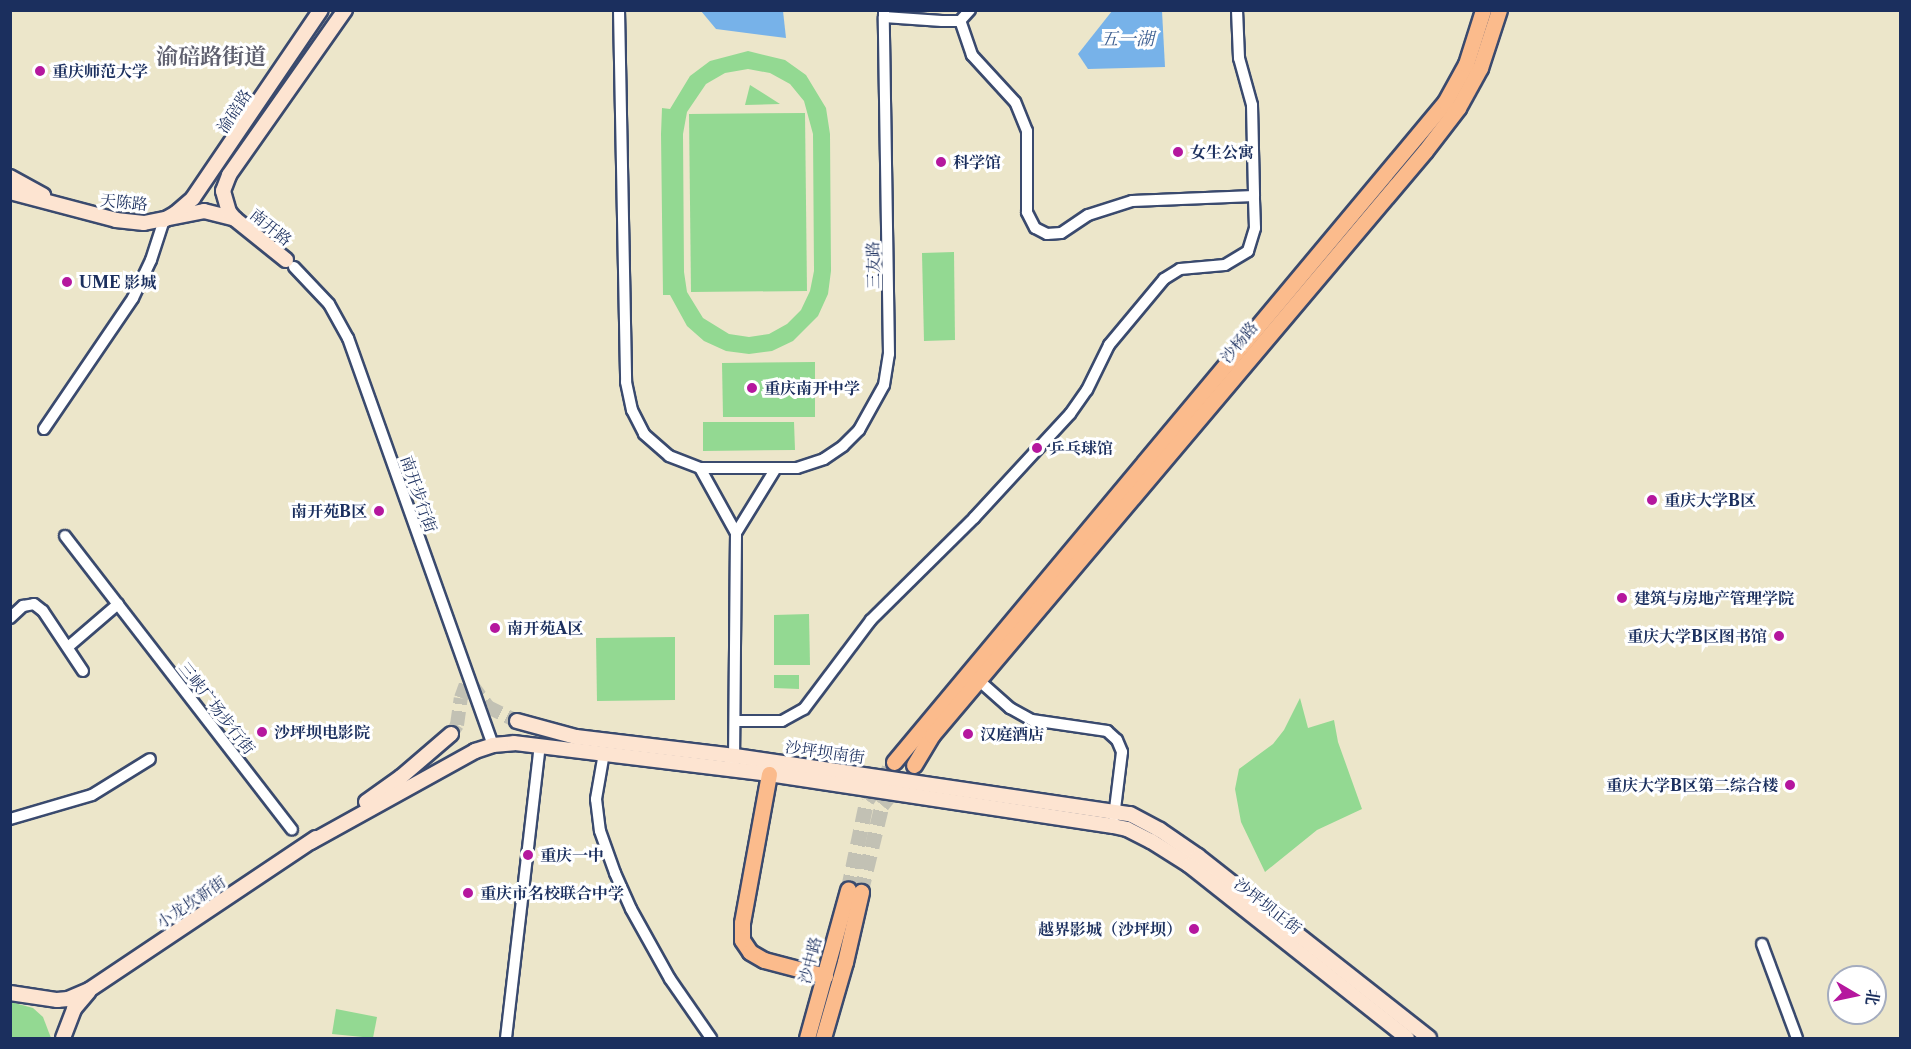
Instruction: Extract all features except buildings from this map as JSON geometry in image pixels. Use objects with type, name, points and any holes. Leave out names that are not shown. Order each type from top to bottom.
[{"type":"main road","name":"渝碚路","points":[[164,220],[193,198],[321,10]]},
{"type":"main road","name":"渝碚路","points":[[235,219],[229,212],[223,191],[229,175],[345,10]]},
{"type":"main road","name":"沙杨路","points":[[974,676],[1445,102],[1466,64],[1483,10]]},
{"type":"main road","name":"沙杨路","points":[[974,676],[1425,151],[1458,108],[1480,68],[1499,10]]},
{"type":"main road","points":[[10,177],[81,212]]},
{"type":"main road","points":[[10,184],[81,212]]},
{"type":"main road","name":"天陈路","points":[[10,192],[81,212],[144,223],[204,211],[235,219]]},
{"type":"main road","name":"南开路","points":[[235,219],[290,263]]},
{"type":"main road","points":[[894,762],[974,676]]},
{"type":"main road","points":[[914,765],[932,735],[974,676]]},
{"type":"main road","name":"沙坪坝南街","points":[[517,721],[576,737],[734,763],[1130,814]]},
{"type":"main road","name":"小龙坎新街","points":[[10,993],[57,1000],[68,999],[89,990],[311,842],[401,777],[451,734]]},
{"type":"main road","name":"沙坪坝南街","points":[[493,745],[514,743],[604,753],[734,763],[769,774],[1095,824]]},
{"type":"main road","name":"小龙坎新街","points":[[311,842],[475,751],[493,745]]},
{"type":"main road","points":[[769,774],[742,923],[742,940],[750,952],[764,960],[825,976]]},
{"type":"main road","name":"沙坪坝正街","points":[[1130,814],[1160,830],[1198,856],[1429,1038]]},
{"type":"main road","name":"沙坪坝正街","points":[[1095,824],[1127,829],[1189,865],[1407,1038]]},
{"type":"main road","name":"沙中路","points":[[807,1038],[854,891],[845,962],[823,1038]]},
{"type":"main road","name":"小龙坎新街","points":[[63,1038],[74,1009],[89,990]]},
{"type":"street","points":[[619,10],[626,382],[632,410],[644,434],[669,456],[700,468],[736,533],[734,763]]},
{"type":"street","points":[[884,14],[914,21],[960,21],[970,10]]},
{"type":"street","points":[[735,721],[782,721],[804,709],[871,620],[974,518],[1070,414],[1087,390],[1109,345],[1164,279],[1180,269],[1225,265],[1248,251],[1256,228],[1252,105],[1239,58],[1237,10]]},
{"type":"street","name":"三友路","points":[[700,468],[796,468],[824,459],[843,446],[859,430],[884,385],[889,354],[884,14]]},
{"type":"street","points":[[960,21],[972,55],[1015,102],[1027,131],[1027,212],[1035,228],[1047,234],[1061,234],[1088,215],[1132,201],[1254,196]]},
{"type":"street","points":[[44,429],[133,298],[151,260],[164,220]]},
{"type":"street","name":"南开步行街","points":[[290,263],[329,304],[348,338],[493,745]]},
{"type":"street","points":[[736,533],[776,468]]},
{"type":"street","name":"三峡广场步行街","points":[[64,536],[292,830]]},
{"type":"street","points":[[10,618],[23,606],[34,604],[43,611],[84,671]]},
{"type":"street","points":[[68,647],[118,604]]},
{"type":"street","points":[[974,676],[1010,708],[1032,720],[1107,731],[1117,740],[1122,752],[1113,826]]},
{"type":"street","points":[[506,1038],[540,745]]},
{"type":"street","points":[[604,753],[596,799],[600,831],[615,873],[631,909],[670,979],[711,1038]]},
{"type":"street","points":[[10,819],[92,795],[150,759]]},
{"type":"street","points":[[1762,944],[1797,1038]]},
{"type":"green space","points":[[748,51],[785,60],[806,75],[826,108],[830,134],[831,271],[828,294],[818,316],[793,341],[772,351],[749,354],[726,351],[704,341],[687,326],[670,295],[663,295],[662,108],[670,109],[690,76],[710,61]],"holes":[[[748,69],[770,73],[790,84],[804,101],[813,134],[814,271],[810,291],[801,310],[787,324],[769,334],[749,337],[729,334],[703,318],[687,292],[684,272],[683,134],[687,112],[706,84],[725,73]]]},
{"type":"green space","points":[[750,85],[780,104],[745,105]]},
{"type":"green space","points":[[805,113],[807,291],[691,292],[689,114]]},
{"type":"green space","points":[[954,252],[955,340],[924,341],[922,253]]},
{"type":"green space","points":[[815,362],[815,417],[723,417],[722,363]]},
{"type":"green space","points":[[703,422],[794,422],[795,450],[703,451]]},
{"type":"green space","points":[[809,614],[810,665],[774,665],[774,615]]},
{"type":"green space","points":[[675,637],[675,700],[597,701],[596,638]]},
{"type":"green space","points":[[774,675],[799,675],[799,689],[774,688]]},
{"type":"green space","points":[[1300,698],[1308,728],[1334,720],[1338,742],[1362,809],[1317,830],[1265,872],[1241,822],[1235,789],[1239,769],[1273,744],[1284,730]]},
{"type":"green space","points":[[11,1002],[33,1008],[43,1017],[51,1038],[11,1038]]},
{"type":"green space","points":[[336,1009],[377,1017],[373,1038],[332,1034]]},
{"type":"water","points":[[701,11],[783,11],[786,38],[716,29]]},
{"type":"water","name":"五一湖","points":[[1112,11],[1162,11],[1165,67],[1088,69],[1078,54]]},
{"type":"tunnel","points":[[451,734],[457,725],[461,698],[468,679]]},
{"type":"tunnel","points":[[472,685],[488,707],[517,721]]},
{"type":"tunnel","points":[[848,890],[867,800],[894,762]]},
{"type":"tunnel","points":[[861,892],[882,805],[914,765]]},
{"type":"place","name":"重庆师范大学","points":[[40,71]]},
{"type":"place","name":"女生公寓","points":[[1178,152]]},
{"type":"place","name":"科学馆","points":[[941,162]]},
{"type":"place","name":"UME 影城","points":[[67,282]]},
{"type":"place","name":"重庆南开中学","points":[[752,388]]},
{"type":"place","name":"乒乓球馆","points":[[1037,448]]},
{"type":"place","name":"重庆大学B区","points":[[1652,500]]},
{"type":"place","name":"南开苑B区","points":[[379,511]]},
{"type":"place","name":"建筑与房地产管理学院","points":[[1622,598]]},
{"type":"place","name":"南开苑A区","points":[[495,628]]},
{"type":"place","name":"重庆大学B区图书馆","points":[[1779,636]]},
{"type":"place","name":"沙坪坝电影院","points":[[262,732]]},
{"type":"place","name":"汉庭酒店","points":[[968,734]]},
{"type":"place","name":"重庆大学B区第二综合楼","points":[[1790,785]]},
{"type":"place","name":"重庆一中","points":[[528,855]]},
{"type":"place","name":"重庆市名校联合中学","points":[[468,893]]},
{"type":"place","name":"越界影城（沙坪坝）","points":[[1194,929]]},
{"type":"district","name":"渝碚路街道","points":[[211,57]]}]
